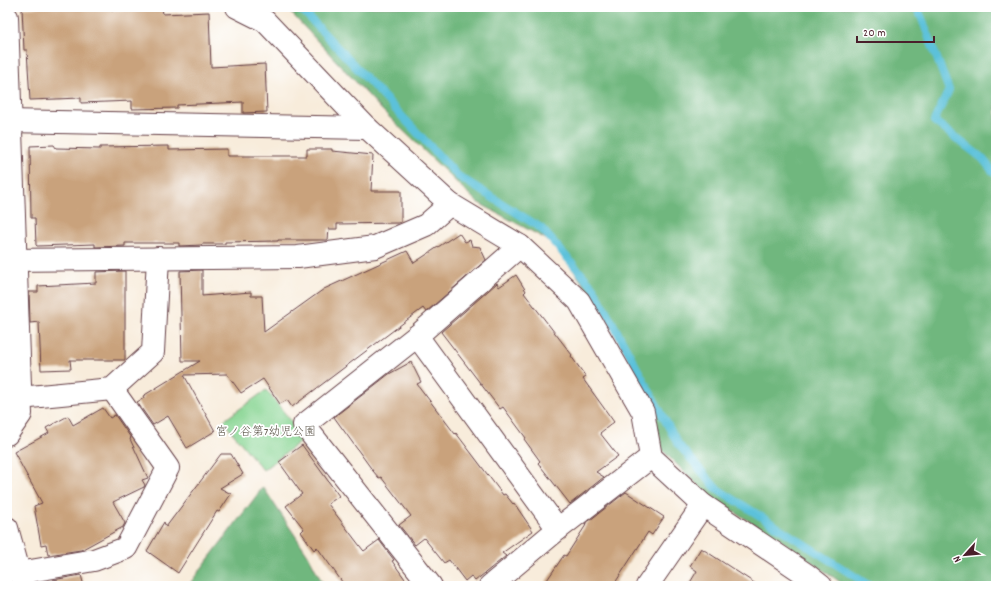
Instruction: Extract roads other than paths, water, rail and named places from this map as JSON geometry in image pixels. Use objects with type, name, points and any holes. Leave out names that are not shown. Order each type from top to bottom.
[{"type":"street","points":[[237,7],[265,21],[367,128],[450,204],[520,246],[579,301],[643,412],[651,457],[703,505],[810,582]]},
{"type":"street","points":[[7,17],[14,398],[20,414],[7,434]]},
{"type":"street","points":[[9,121],[367,128]]},
{"type":"street","points":[[11,260],[298,257],[375,247],[426,225],[450,204]]},
{"type":"street","points":[[431,586],[304,425],[417,336],[520,246]]},
{"type":"street","points":[[14,398],[112,389],[153,352],[158,258]]},
{"type":"street","points":[[417,336],[558,529]]},
{"type":"street","points":[[7,530],[21,580],[94,560],[126,548],[168,468],[112,389]]},
{"type":"street","points":[[490,586],[558,529],[651,457]]},
{"type":"street","points":[[647,586],[703,505]]},
{"type":"waterway","points":[[295,7],[305,13],[458,176],[541,228],[593,287],[678,444],[716,488],[870,586]]},
{"type":"waterway","points":[[915,7],[921,16],[949,90],[934,121],[982,158],[996,175]]},
{"type":"park label","name":"宮ノ谷第7幼児公園","points":[[266,432]]}]
